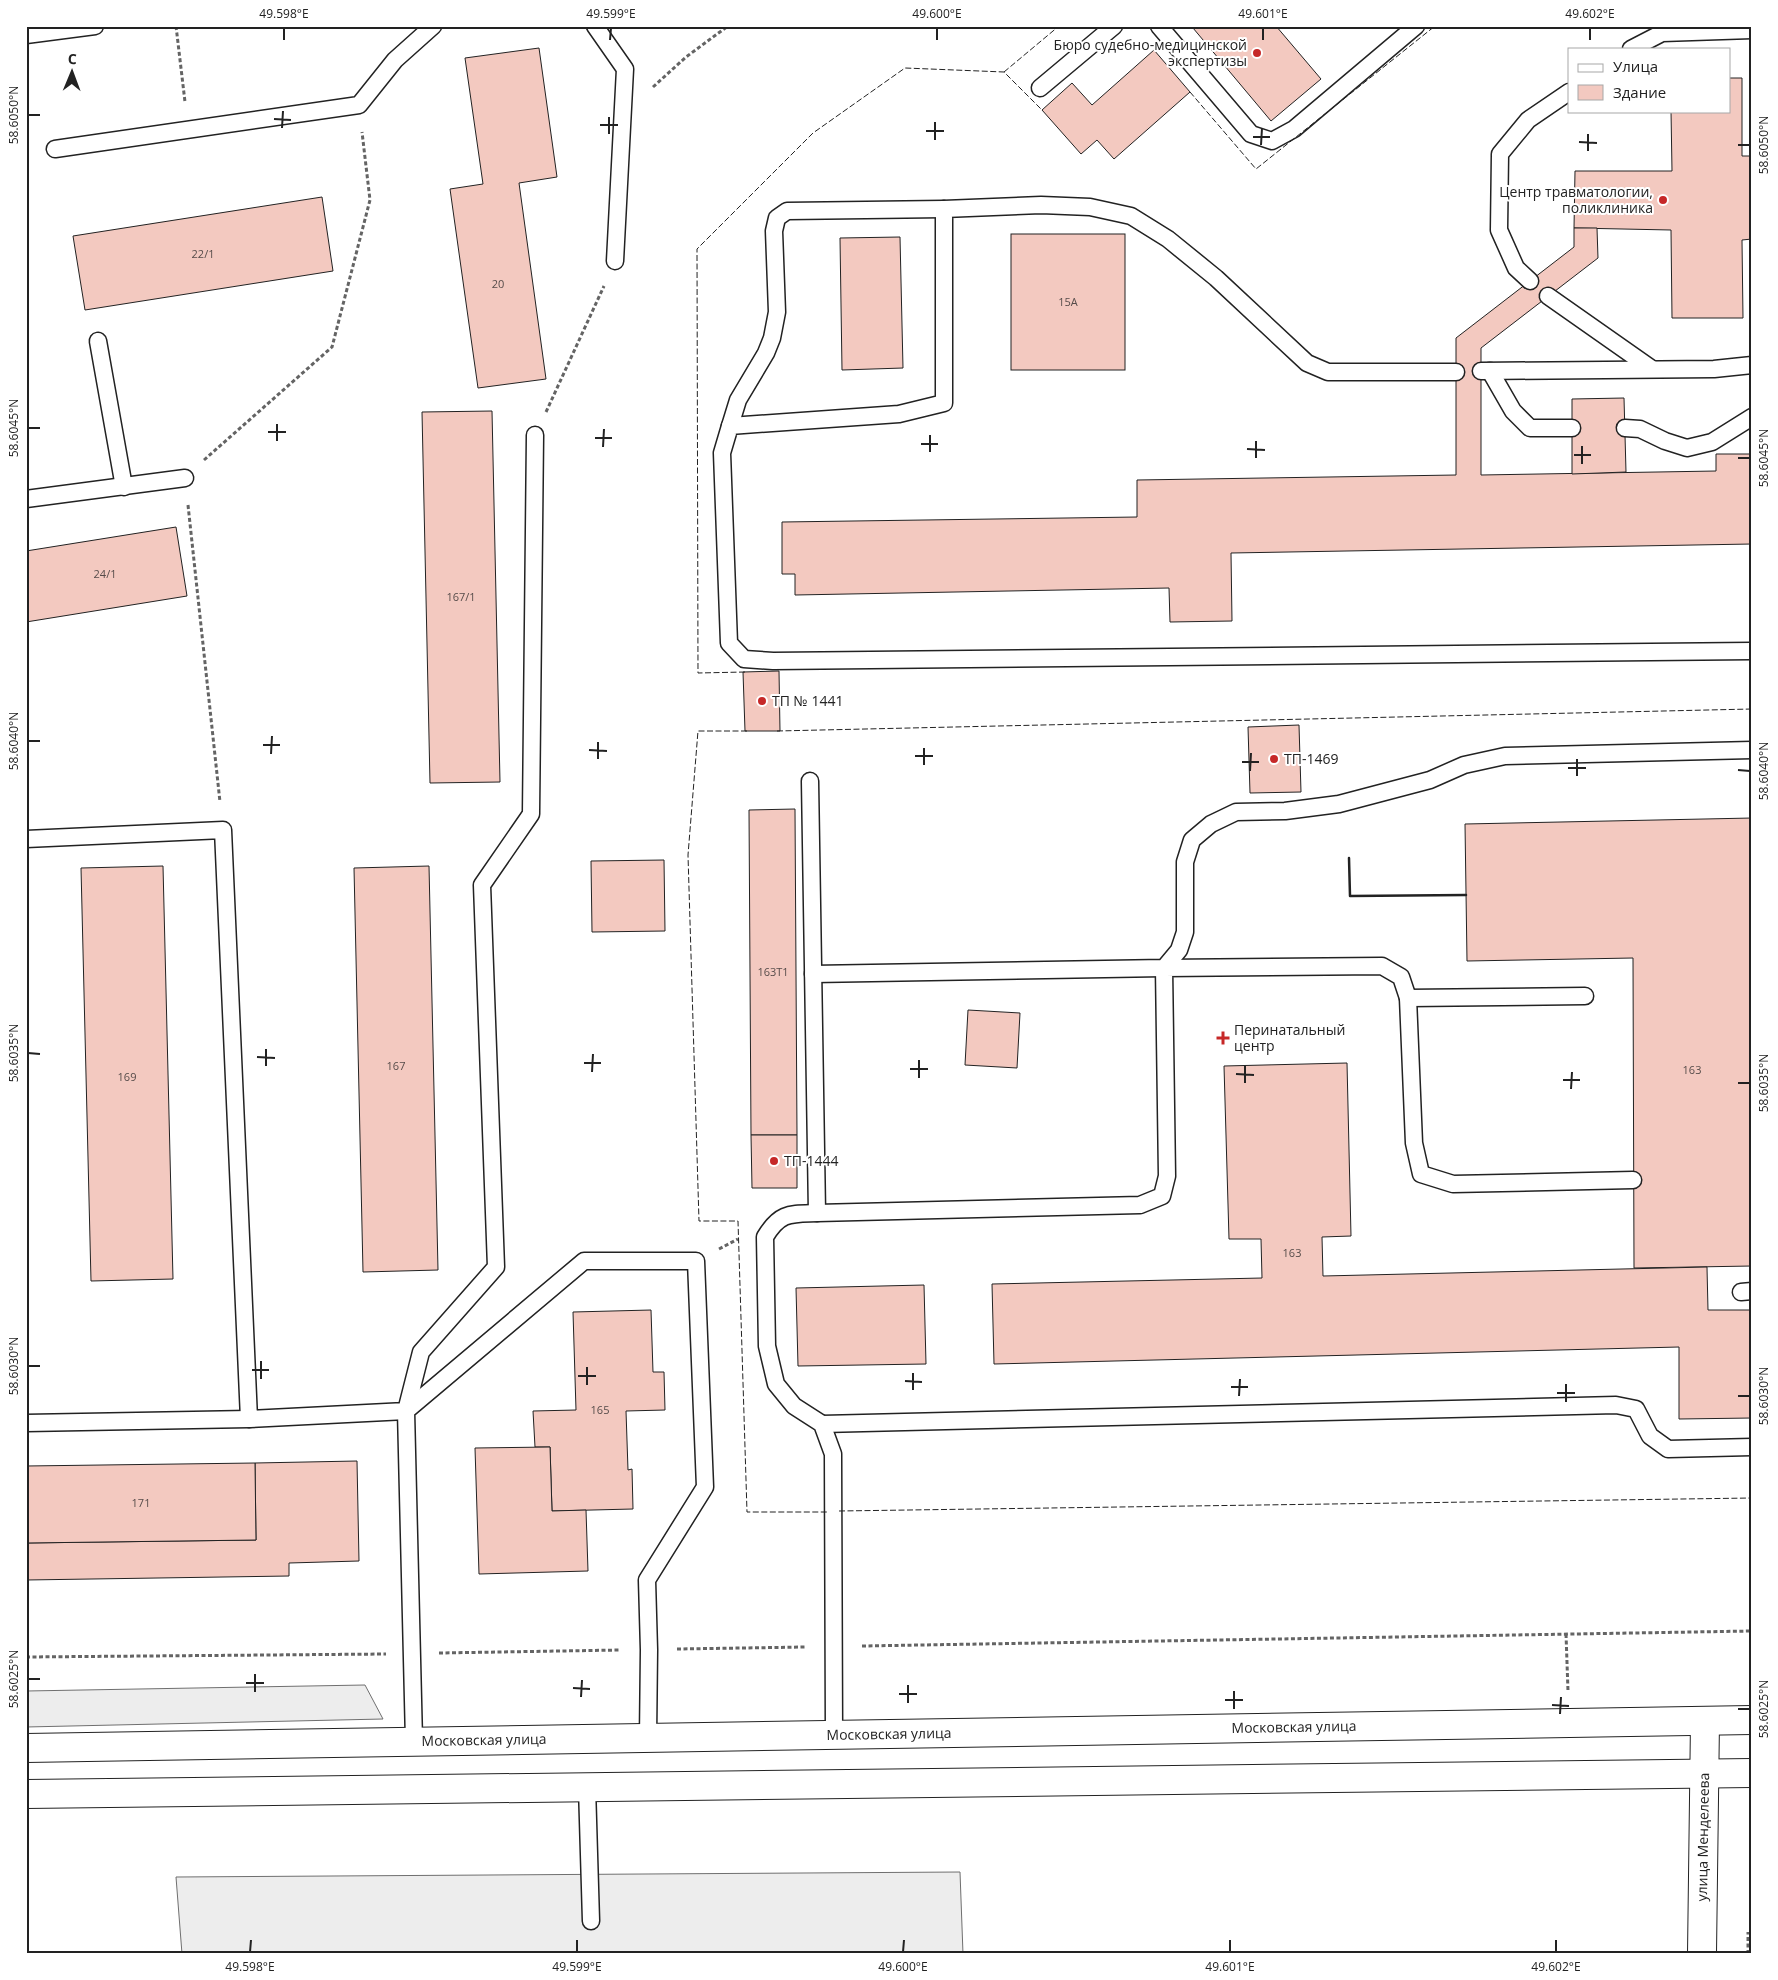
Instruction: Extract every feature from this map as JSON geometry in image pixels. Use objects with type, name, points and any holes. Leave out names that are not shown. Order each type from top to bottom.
[{"type":"main road","name":"Московская улица","points":[[26,1748],[1752,1720]]},
{"type":"main road","name":"улица Менделеева","points":[[1702,1954],[1704,1721]]},
{"type":"main road","points":[[26,1794],[1752,1773]]},
{"type":"lane","points":[[26,35],[95,26]]},
{"type":"lane","points":[[55,149],[359,105],[395,60],[433,26]]},
{"type":"lane","points":[[595,26],[626,69],[615,260]]},
{"type":"lane","points":[[1040,88],[1114,26]]},
{"type":"lane","points":[[1159,26],[1251,134],[1272,141],[1294,128],[1416,26]]},
{"type":"lane","points":[[1633,48],[1662,33],[1752,30]]},
{"type":"lane","points":[[1530,281],[1516,268],[1499,230],[1500,154],[1528,120],[1568,93]]},
{"type":"lane","points":[[1456,372],[1328,372],[1308,363],[1216,278],[1168,239],[1132,216],[1090,207],[1041,205],[944,209],[786,211],[777,218],[774,231],[777,312],[772,338],[766,353],[738,400],[722,453],[729,643],[744,659],[773,661],[1752,651]]},
{"type":"lane","points":[[730,426],[898,414],[944,403],[944,209]]},
{"type":"lane","points":[[1548,296],[1652,369]]},
{"type":"lane","points":[[98,341],[124,486]]},
{"type":"lane","points":[[1572,428],[1530,428],[1513,411],[1485,371],[1752,366]]},
{"type":"lane","points":[[1625,428],[1640,428],[1665,441],[1687,448],[1712,442],[1752,417]]},
{"type":"lane","points":[[414,1741],[406,1412],[421,1352],[496,1267],[482,885],[530,814],[535,435]]},
{"type":"lane","points":[[26,500],[185,478]]},
{"type":"lane","points":[[1752,750],[1505,756],[1464,765],[1430,780],[1339,804],[1285,811],[1236,812],[1211,824],[1192,840],[1185,862],[1185,932],[1179,950],[1164,968],[1167,1176],[1162,1196],[1140,1205],[790,1214],[773,1223],[765,1237],[767,1346],[776,1384],[794,1406],[822,1424],[1616,1405],[1636,1409],[1650,1436],[1668,1448],[1752,1447]]},
{"type":"lane","points":[[810,781],[817,1213]]},
{"type":"lane","points":[[26,839],[223,830],[249,1419]]},
{"type":"lane","points":[[813,974],[1382,966],[1400,977],[1408,998],[1414,1143],[1421,1174],[1453,1184],[1633,1180]]},
{"type":"lane","points":[[1408,998],[1585,996]]},
{"type":"lane","points":[[26,1423],[249,1419],[406,1412],[584,1261],[696,1261],[704,1487],[647,1580],[649,1650],[648,1738]]},
{"type":"lane","points":[[822,1424],[833,1454],[834,1735]]},
{"type":"lane","points":[[587,1787],[591,1921]]},
{"type":"path","points":[[176,26],[189,130]]},
{"type":"path","points":[[623,116],[686,57],[728,26]]},
{"type":"path","points":[[223,830],[185,478],[251,417],[332,347],[370,200],[359,105]]},
{"type":"path","points":[[535,435],[615,260]]},
{"type":"path","points":[[26,1657],[412,1654],[1752,1631]]},
{"type":"path","points":[[1566,1634],[1568,1691]]},
{"type":"path","points":[[1748,1932],[1748,1954]]},
{"type":"shaded area","points":[[365,1685],[383,1719],[26,1727],[26,1691]]},
{"type":"shaded area","points":[[960,1872],[963,1954],[182,1954],[176,1877]]},
{"type":"building","name":"Бюро судебно-медицинской экспертизы","points":[[1195,26],[1276,26],[1321,79],[1271,121],[1193,28]]},
{"type":"building","points":[[539,48],[557,177],[519,183],[546,379],[478,388],[450,189],[483,184],[465,58]]},
{"type":"building","points":[[1154,50],[1190,92],[1114,159],[1097,140],[1081,154],[1042,110],[1072,83],[1092,105]]},
{"type":"building","name":"Центр травматологии, поликлиника","points":[[1730,78],[1742,78],[1742,156],[1752,156],[1752,239],[1742,240],[1743,318],[1672,318],[1671,230],[1574,228],[1575,171],[1672,171],[1671,112],[1730,112]]},
{"type":"building","points":[[322,197],[333,271],[85,310],[73,236]]},
{"type":"building","points":[[1574,228],[1597,228],[1598,258],[1481,348],[1481,475],[1716,471],[1716,454],[1752,454],[1752,544],[1231,553],[1232,621],[1170,622],[1169,588],[795,595],[795,574],[782,574],[782,522],[1137,517],[1137,480],[1456,475],[1456,338],[1574,247]]},
{"type":"building","points":[[1011,234],[1125,234],[1125,370],[1011,370]]},
{"type":"building","points":[[900,237],[903,368],[842,370],[840,238]]},
{"type":"building","points":[[1624,398],[1626,472],[1572,474],[1572,399]]},
{"type":"building","points":[[492,411],[500,782],[430,783],[422,412]]},
{"type":"building","points":[[176,527],[187,596],[26,622],[26,551]]},
{"type":"building","name":"ТП № 1441","points":[[779,671],[780,731],[745,731],[743,672]]},
{"type":"building","name":"ТП-1469","points":[[1299,725],[1301,792],[1250,793],[1248,727]]},
{"type":"building","points":[[795,809],[797,1135],[751,1135],[749,810]]},
{"type":"building","points":[[1752,818],[1752,1266],[1634,1268],[1633,958],[1467,961],[1465,824]]},
{"type":"building","points":[[664,860],[665,931],[592,932],[591,861]]},
{"type":"building","points":[[163,866],[173,1279],[91,1281],[81,868]]},
{"type":"building","points":[[429,866],[438,1270],[363,1272],[354,868]]},
{"type":"building","points":[[968,1010],[1020,1013],[1017,1068],[965,1065]]},
{"type":"building","points":[[1347,1063],[1351,1236],[1322,1237],[1323,1276],[1707,1267],[1708,1310],[1752,1310],[1752,1418],[1679,1419],[1679,1347],[994,1364],[992,1284],[1262,1278],[1261,1239],[1229,1239],[1224,1066]]},
{"type":"building","name":"ТП-1444","points":[[751,1135],[797,1135],[797,1188],[752,1188]]},
{"type":"building","points":[[924,1285],[926,1364],[798,1366],[796,1288]]},
{"type":"building","points":[[651,1310],[653,1372],[664,1372],[665,1410],[626,1411],[628,1470],[632,1469],[633,1509],[552,1511],[550,1447],[535,1447],[533,1411],[576,1410],[573,1312]]},
{"type":"building","points":[[550,1447],[552,1511],[586,1510],[588,1571],[479,1574],[475,1448]]},
{"type":"building","points":[[357,1461],[359,1561],[289,1563],[289,1576],[26,1580],[26,1543],[256,1540],[255,1463]]},
{"type":"building","points":[[255,1463],[256,1540],[26,1543],[26,1466]]},
{"type":"fence","points":[[1004,72],[1059,26]]},
{"type":"fence","points":[[1190,92],[1256,169],[1435,26]]},
{"type":"fence","points":[[745,672],[698,673],[697,249],[813,133],[905,68],[1004,72],[1042,110]]},
{"type":"fence","points":[[777,731],[1752,709]]},
{"type":"fence","points":[[747,731],[698,731],[688,855],[699,1221],[738,1221],[747,1512],[829,1512]]},
{"type":"fence","points":[[839,1511],[1752,1498]]},
{"type":"wall","points":[[1349,858],[1350,896],[1466,895]]},
{"type":"place","name":"Бюро судебно-медицинской экспертизы","points":[[1257,53]]},
{"type":"place","name":"Центр травматологии, поликлиника","points":[[1663,200]]},
{"type":"place","name":"ТП № 1441","points":[[762,701]]},
{"type":"place","name":"ТП-1469","points":[[1274,759]]},
{"type":"place","name":"Перинатальный центр","points":[[1223,1038]]},
{"type":"place","name":"ТП-1444","points":[[774,1161]]}]
